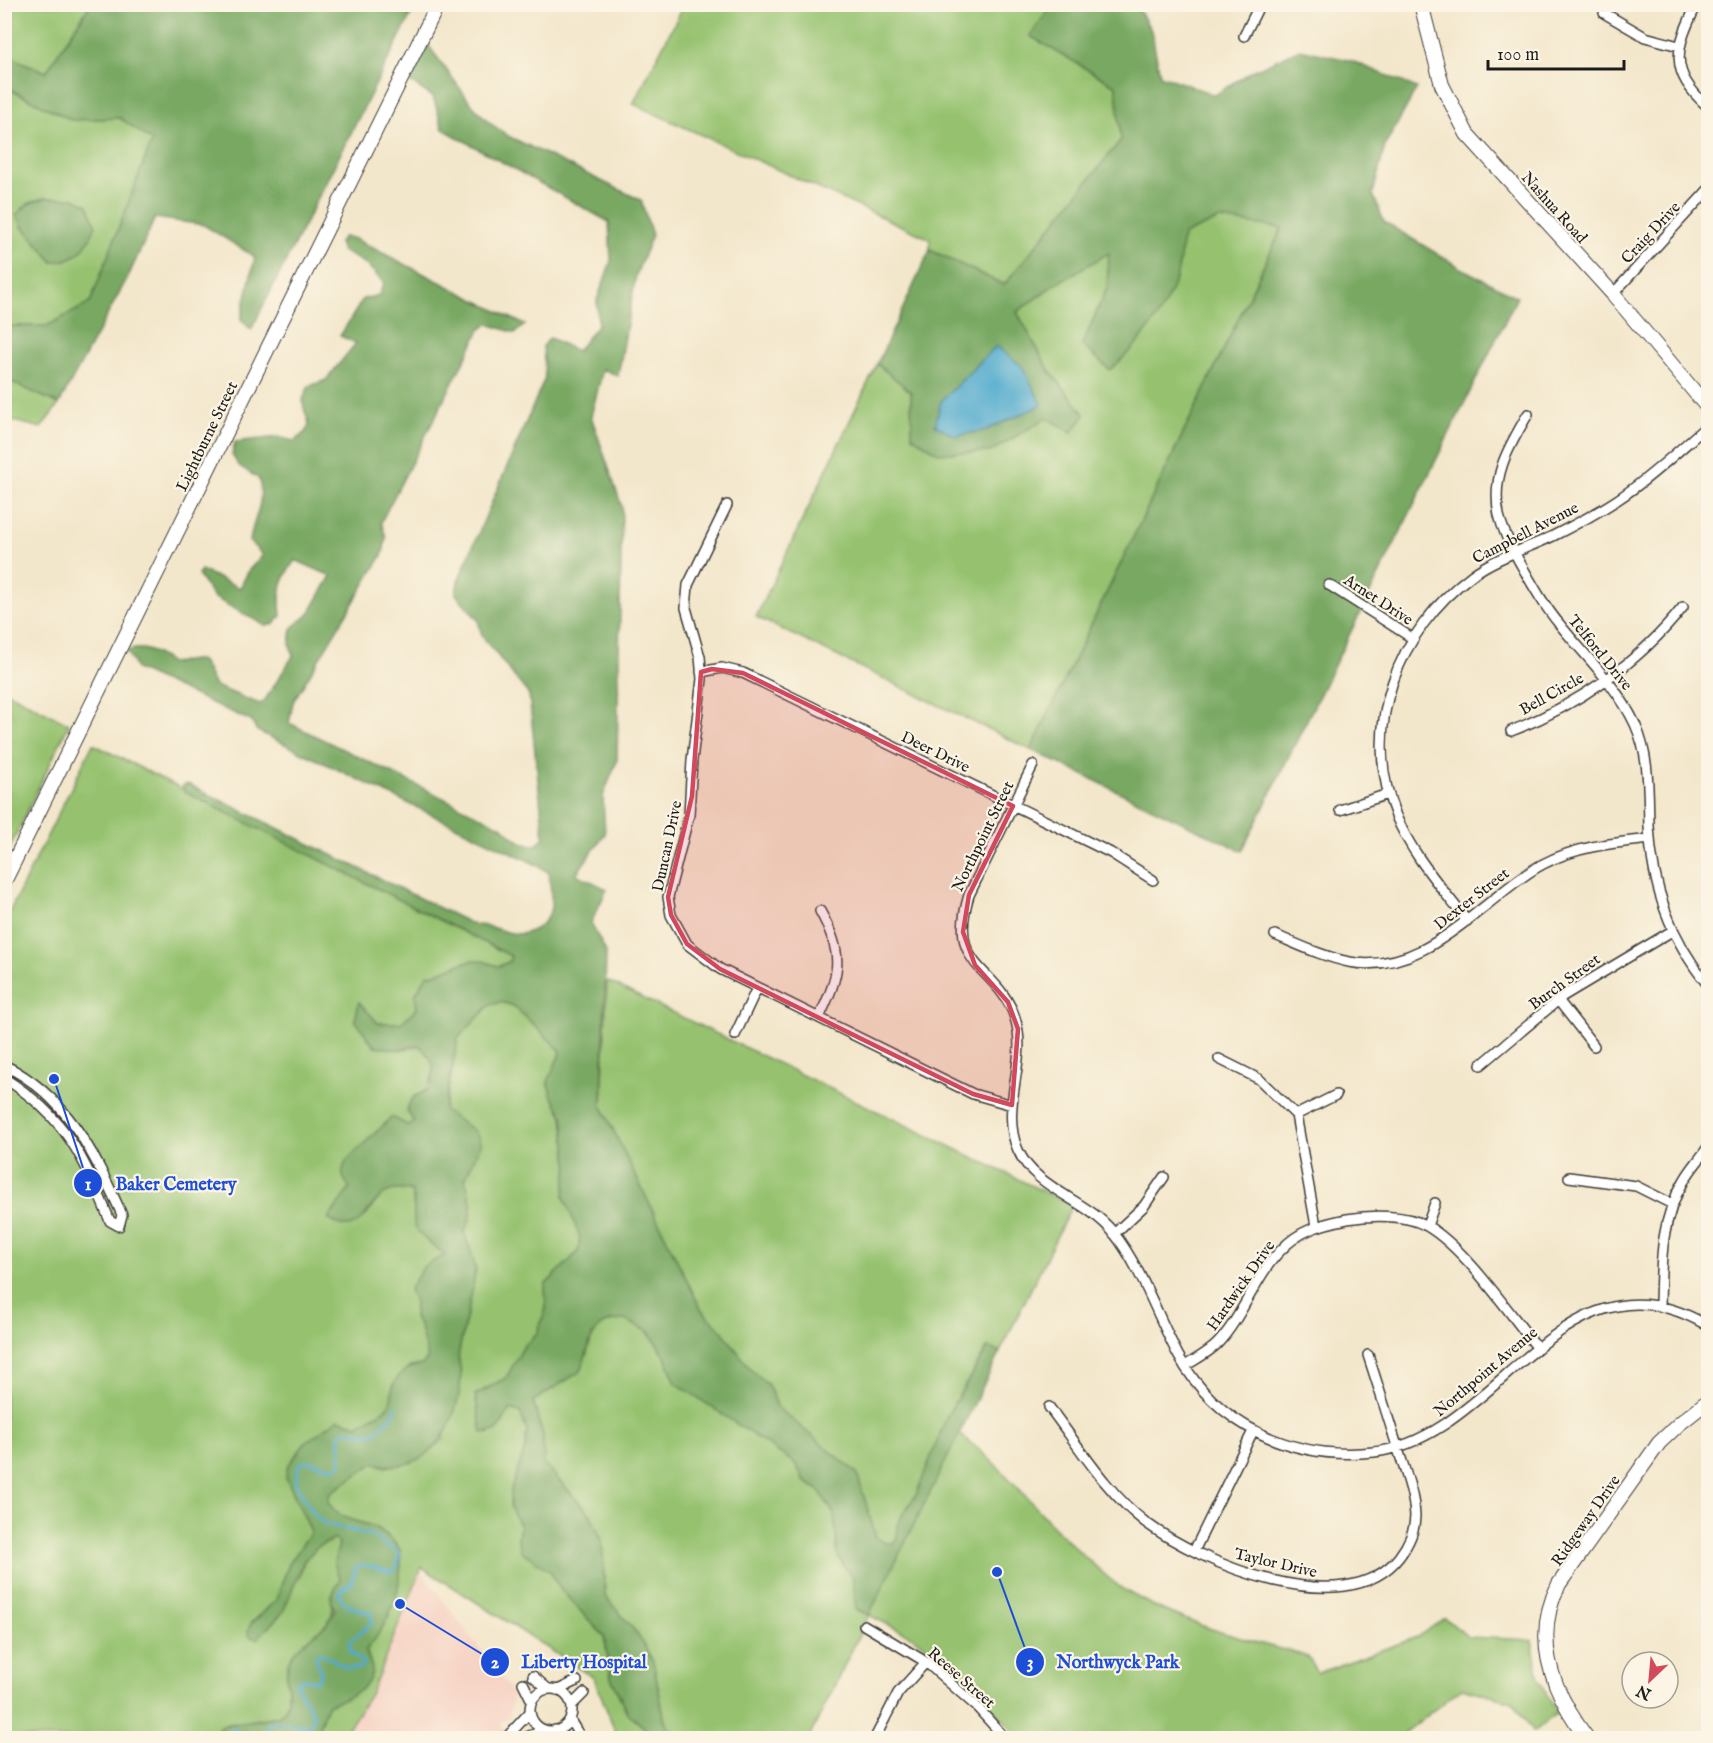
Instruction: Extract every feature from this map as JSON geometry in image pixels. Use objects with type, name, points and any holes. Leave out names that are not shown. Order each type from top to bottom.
[{"type":"main road","name":"Lightburne Street","points":[[4,882],[438,4]]},
{"type":"main road","name":"Nashua Road","points":[[1421,4],[1442,85],[1467,134],[1613,294],[1708,408]]},
{"type":"main road","name":"Ridgeway Drive","points":[[1587,1738],[1569,1715],[1553,1684],[1548,1658],[1546,1625],[1549,1606],[1559,1584],[1659,1443],[1708,1401]]},
{"type":"street","points":[[1244,36],[1260,4]]},
{"type":"street","points":[[1697,4],[1679,46],[1680,65],[1686,82],[1708,107]]},
{"type":"street","points":[[1604,13],[1645,37],[1679,46]]},
{"type":"street","name":"Craig Drive","points":[[1613,294],[1708,190]]},
{"type":"street","name":"Telford Drive","points":[[1528,414],[1504,455],[1497,484],[1499,514],[1514,553],[1542,602],[1606,679],[1628,710],[1642,743],[1649,778],[1650,838],[1655,880],[1672,931],[1708,985]]},
{"type":"street","name":"Campbell Avenue","points":[[1467,921],[1408,839],[1388,794],[1382,753],[1383,718],[1393,677],[1412,638],[1452,592],[1494,561],[1553,536],[1618,499],[1708,426]]},
{"type":"street","name":"Duncan Drive","points":[[727,505],[688,585],[686,608],[700,657],[701,672],[692,760],[692,796],[668,897],[671,915],[687,944],[701,957],[757,988],[974,1094],[1012,1105]]},
{"type":"street","name":"Arnet Drive","points":[[1329,585],[1412,638]]},
{"type":"street","name":"Bell Circle","points":[[1511,731],[1547,716],[1606,679],[1642,652],[1683,607]]},
{"type":"street","name":"Deer Drive","points":[[701,672],[722,668],[743,673],[1111,854],[1153,880]]},
{"type":"street","name":"Northpoint Street","points":[[1034,765],[969,895],[963,914],[963,932],[967,950],[975,965],[1008,1002],[1018,1029],[1019,1047],[1012,1105],[1012,1128],[1016,1147],[1025,1164],[1036,1175],[1075,1200]]},
{"type":"street","points":[[1340,810],[1388,794]]},
{"type":"street","name":"Dexter Street","points":[[1275,935],[1340,960],[1373,964],[1386,962],[1432,946],[1533,870],[1563,854],[1596,845],[1650,838]]},
{"type":"street","points":[[819,1018],[833,986],[837,952],[835,939],[820,911]]},
{"type":"street","name":"Burch Street","points":[[1481,1065],[1558,1000],[1599,972],[1672,931]]},
{"type":"street","points":[[735,1035],[757,988]]},
{"type":"street","points":[[1558,1000],[1594,1046]]},
{"type":"street","points":[[1219,1059],[1259,1079],[1296,1115],[1316,1226]]},
{"type":"street","points":[[4,1065],[50,1096],[66,1113],[94,1154],[122,1215],[119,1226],[110,1221],[82,1158],[70,1138],[42,1105],[4,1078]]},
{"type":"street","points":[[1296,1115],[1336,1095]]},
{"type":"street","points":[[42,1105],[50,1096]]},
{"type":"street","points":[[1659,1307],[1663,1236],[1672,1204],[1683,1181],[1708,1147]]},
{"type":"street","points":[[1114,1234],[1144,1206],[1164,1177]]},
{"type":"street","points":[[1569,1177],[1636,1186],[1672,1204]]},
{"type":"street","name":"Northpoint Avenue","points":[[1075,1200],[1096,1213],[1114,1234],[1197,1385],[1216,1406],[1253,1431],[1293,1447],[1322,1452],[1376,1452],[1397,1447],[1429,1433],[1458,1416],[1537,1347],[1570,1323],[1603,1310],[1631,1305],[1659,1307],[1689,1316],[1708,1326]]},
{"type":"street","points":[[1426,1226],[1435,1203]]},
{"type":"street","name":"Hardwick Drive","points":[[1185,1366],[1218,1344],[1281,1249],[1316,1226],[1353,1218],[1383,1216],[1407,1219],[1426,1226],[1467,1262],[1537,1347]]},
{"type":"street","name":"Taylor Drive","points":[[1049,1407],[1127,1506],[1146,1522],[1194,1551],[1225,1566],[1306,1586],[1346,1586],[1370,1580],[1389,1570],[1406,1548],[1414,1528],[1411,1491],[1368,1355]]},
{"type":"street","points":[[1194,1551],[1253,1431]]},
{"type":"street","name":"Reese Street","points":[[864,1625],[926,1662],[976,1706],[1005,1738]]},
{"type":"street","points":[[875,1738],[898,1693],[926,1662]]},
{"type":"street","points":[[533,1676],[548,1689]]},
{"type":"street","points":[[558,1690],[577,1681]]},
{"type":"street","points":[[523,1683],[532,1701]]},
{"type":"street","points":[[506,1738],[530,1712],[532,1701],[538,1693],[548,1689],[558,1690],[567,1695],[572,1705],[570,1720],[581,1738]]},
{"type":"street","points":[[572,1705],[584,1693]]},
{"type":"street","points":[[530,1712],[536,1724],[544,1730]]},
{"type":"street","points":[[524,1738],[544,1730],[555,1730],[570,1720]]},
{"type":"street","points":[[555,1730],[565,1738]]},
{"type":"highlighted area","points":[[712,669],[743,673],[1013,806],[969,895],[963,932],[975,965],[1008,1002],[1018,1029],[1012,1105],[973,1094],[720,969],[687,944],[671,915],[668,897],[692,796],[701,672]]},
{"type":"shaded area","points":[[390,1530],[513,1693],[510,1716],[500,1724],[513,1738],[271,1738]]},
{"type":"green space","points":[[4,5],[90,5],[46,72],[5,55]]},
{"type":"green space","points":[[90,5],[416,5],[251,330],[241,319],[255,257],[204,225],[155,218],[129,275],[59,404],[5,379],[5,326],[47,326],[90,303],[152,141],[120,118],[72,120],[5,87],[5,55],[46,72]]},
{"type":"green space","points":[[684,5],[1052,5],[1031,36],[1116,86],[1121,140],[1004,285],[930,250],[930,239],[633,104]]},
{"type":"green space","points":[[1052,5],[1136,5],[1151,30],[1160,75],[1215,95],[1252,71],[1300,49],[1352,61],[1417,88],[1385,146],[1373,194],[1384,222],[1461,268],[1517,297],[1242,851],[1031,750],[1282,228],[1220,219],[1183,235],[1177,276],[1164,306],[1140,340],[1110,370],[1082,345],[1107,288],[1109,253],[1055,284],[1017,312],[1049,370],[1085,415],[1072,432],[1046,418],[990,452],[938,453],[912,436],[911,392],[877,364],[930,250],[1004,285],[1121,140],[1116,86],[1030,36]]},
{"type":"green space","points":[[428,45],[473,106],[490,123],[510,137],[641,200],[652,235],[636,275],[618,376],[603,369],[591,416],[622,507],[617,761],[603,796],[605,834],[576,874],[607,889],[591,923],[606,952],[602,1107],[701,1309],[722,1331],[752,1371],[768,1385],[778,1408],[857,1473],[876,1537],[885,1543],[893,1543],[897,1538],[899,1520],[916,1495],[948,1414],[988,1348],[1000,1352],[869,1615],[856,1609],[853,1578],[838,1557],[834,1514],[819,1490],[804,1481],[796,1464],[676,1383],[664,1354],[648,1331],[625,1320],[610,1321],[600,1326],[592,1336],[581,1371],[533,1401],[543,1436],[544,1464],[590,1514],[602,1540],[605,1596],[639,1636],[653,1662],[665,1722],[677,1738],[656,1738],[628,1713],[611,1678],[604,1636],[560,1589],[551,1572],[521,1551],[518,1539],[520,1527],[510,1506],[511,1490],[525,1449],[527,1431],[520,1412],[510,1409],[497,1431],[482,1433],[475,1395],[506,1378],[524,1346],[537,1334],[546,1308],[545,1285],[578,1252],[580,1238],[564,1196],[568,1164],[563,1116],[551,1094],[548,1082],[561,1051],[514,1006],[501,1002],[490,1005],[458,1038],[444,1110],[476,1132],[481,1144],[465,1179],[471,1212],[464,1232],[473,1257],[475,1271],[459,1355],[461,1374],[455,1411],[448,1428],[426,1455],[394,1466],[374,1463],[330,1493],[328,1502],[339,1514],[380,1530],[400,1550],[400,1577],[394,1604],[382,1628],[366,1650],[372,1668],[370,1677],[362,1689],[327,1705],[315,1738],[152,1738],[177,1728],[212,1734],[222,1726],[278,1716],[284,1711],[288,1697],[287,1666],[294,1652],[331,1618],[335,1610],[332,1595],[340,1580],[334,1563],[339,1544],[336,1539],[318,1546],[304,1561],[283,1612],[257,1639],[250,1637],[248,1632],[250,1625],[276,1600],[289,1564],[311,1532],[286,1477],[287,1467],[306,1442],[338,1419],[358,1425],[384,1410],[390,1404],[392,1390],[399,1376],[407,1370],[422,1365],[428,1358],[420,1327],[414,1318],[415,1303],[409,1290],[424,1266],[445,1255],[422,1236],[415,1227],[412,1192],[396,1190],[384,1194],[354,1225],[343,1226],[328,1219],[350,1188],[343,1175],[343,1168],[347,1160],[392,1117],[409,1126],[414,1122],[407,1111],[408,1106],[415,1096],[430,1088],[433,1075],[431,1060],[420,1046],[410,1046],[400,1050],[374,1046],[355,1020],[359,1002],[378,1023],[401,1023],[417,1008],[415,995],[427,975],[476,960],[499,966],[509,962],[511,956],[185,792],[182,786],[188,784],[474,925],[511,933],[524,933],[542,924],[551,907],[549,873],[537,865],[257,731],[251,721],[136,669],[127,651],[145,649],[171,663],[200,660],[215,686],[260,704],[265,700],[293,656],[290,644],[292,628],[308,615],[331,576],[295,560],[282,586],[281,616],[274,624],[266,626],[213,597],[198,575],[201,570],[240,588],[249,570],[263,555],[250,542],[261,497],[259,479],[238,465],[232,454],[235,442],[278,437],[294,441],[307,430],[309,422],[303,400],[309,386],[326,380],[356,343],[340,336],[363,299],[379,295],[384,283],[366,264],[342,251],[339,243],[343,237],[353,238],[525,325],[515,333],[488,324],[480,330],[381,522],[386,537],[383,554],[293,702],[289,723],[503,827],[522,842],[537,845],[544,837],[529,695],[482,636],[478,620],[456,594],[458,581],[545,378],[543,346],[550,338],[577,351],[598,324],[597,300],[611,261],[609,222],[443,129],[433,97],[410,82]]},
{"type":"green space","points":[[4,87],[72,120],[120,118],[152,141],[90,303],[47,326],[5,326]],"holes":[[[44,198],[74,198],[53,262],[37,239],[22,228],[28,204]]]},
{"type":"green space","points":[[44,198],[74,198],[88,205],[96,226],[85,247],[69,259],[53,262],[16,215],[28,204]]},
{"type":"green space","points":[[1220,219],[1282,228],[1031,750],[756,617],[877,364],[911,392],[912,436],[990,452],[1046,418],[1085,415],[1049,370],[1017,312],[1055,284],[1109,252],[1107,288],[1082,345],[1176,280],[1183,235]]},
{"type":"green space","points":[[5,379],[59,404],[41,428],[14,421],[5,432]]},
{"type":"green space","points":[[5,691],[69,724],[5,858]]},
{"type":"green space","points":[[93,744],[511,955],[509,962],[499,966],[476,960],[463,962],[427,975],[415,995],[417,1008],[401,1023],[378,1023],[358,1002],[400,1050],[420,1046],[431,1058],[434,1072],[425,1092],[414,1096],[415,1122],[350,1188],[366,1216],[384,1193],[395,1189],[412,1192],[414,1212],[420,1228],[429,1241],[445,1255],[415,1303],[414,1318],[420,1327],[428,1358],[422,1365],[409,1367],[390,1403],[382,1412],[359,1425],[310,1526],[311,1532],[289,1564],[276,1600],[250,1625],[248,1632],[300,1576],[304,1561],[318,1546],[336,1539],[339,1544],[340,1580],[331,1597],[333,1609],[331,1618],[327,1625],[305,1642],[291,1657],[287,1672],[288,1697],[284,1711],[278,1716],[222,1725],[212,1734],[177,1728],[154,1738],[5,1738],[4,923]]},
{"type":"green space","points":[[607,981],[1072,1205],[1000,1352],[987,1348],[948,1414],[916,1495],[899,1520],[897,1538],[893,1544],[885,1543],[876,1537],[797,1424],[778,1408],[768,1385],[752,1371],[722,1331],[701,1309],[602,1107]]},
{"type":"green space","points":[[501,1002],[514,1006],[561,1051],[548,1082],[551,1094],[563,1116],[568,1164],[564,1196],[581,1238],[578,1252],[545,1285],[546,1308],[537,1334],[524,1346],[506,1378],[475,1395],[482,1432],[488,1434],[502,1424],[504,1415],[510,1409],[520,1412],[527,1431],[525,1449],[511,1490],[510,1506],[520,1527],[518,1539],[521,1550],[551,1572],[560,1589],[604,1636],[611,1678],[627,1713],[656,1738],[618,1738],[594,1678],[422,1567],[371,1693],[342,1738],[315,1738],[327,1705],[358,1691],[372,1669],[366,1650],[382,1628],[394,1603],[401,1564],[400,1550],[387,1536],[379,1529],[338,1514],[328,1502],[330,1493],[374,1463],[386,1467],[414,1461],[443,1440],[461,1374],[458,1356],[476,1270],[464,1232],[471,1212],[465,1179],[481,1144],[444,1111],[458,1038],[490,1005]]},
{"type":"green space","points":[[625,1320],[647,1331],[664,1354],[677,1383],[796,1464],[804,1481],[819,1490],[834,1514],[838,1556],[853,1578],[856,1609],[868,1615],[959,1434],[993,1462],[1068,1541],[1110,1579],[1147,1603],[1192,1622],[1237,1637],[1307,1656],[1318,1673],[1417,1637],[1445,1618],[1468,1637],[1532,1640],[1539,1680],[1557,1713],[1534,1732],[1513,1702],[1462,1688],[1398,1738],[1021,1738],[948,1663],[911,1636],[869,1615],[809,1738],[677,1738],[665,1722],[653,1662],[639,1636],[605,1596],[602,1540],[590,1514],[544,1464],[543,1436],[533,1401],[581,1371],[590,1342],[598,1329],[613,1321]]},
{"type":"water","points":[[996,346],[1022,366],[1042,405],[986,430],[955,436],[935,425],[941,401]]},
{"type":"waterway","points":[[254,1738],[265,1732],[270,1722],[309,1726],[314,1716],[296,1684],[302,1679],[317,1681],[321,1673],[316,1656],[320,1652],[347,1668],[361,1668],[363,1662],[351,1652],[349,1642],[372,1623],[370,1613],[346,1605],[339,1595],[344,1587],[351,1584],[356,1567],[366,1565],[392,1572],[398,1564],[399,1553],[371,1535],[325,1524],[313,1513],[295,1483],[299,1465],[306,1461],[333,1468],[341,1464],[339,1436],[346,1430],[372,1435],[393,1415],[396,1407]]},
{"type":"waterway","points":[[226,1738],[233,1729],[253,1738]]},
{"type":"waterway","points":[[184,1738],[188,1736],[205,1738]]},
{"type":"place","name":"Baker Cemetery","points":[[54,1079]]},
{"type":"place","name":"Northwyck Park","points":[[997,1572]]},
{"type":"place","name":"Liberty Hospital","points":[[400,1604]]}]
